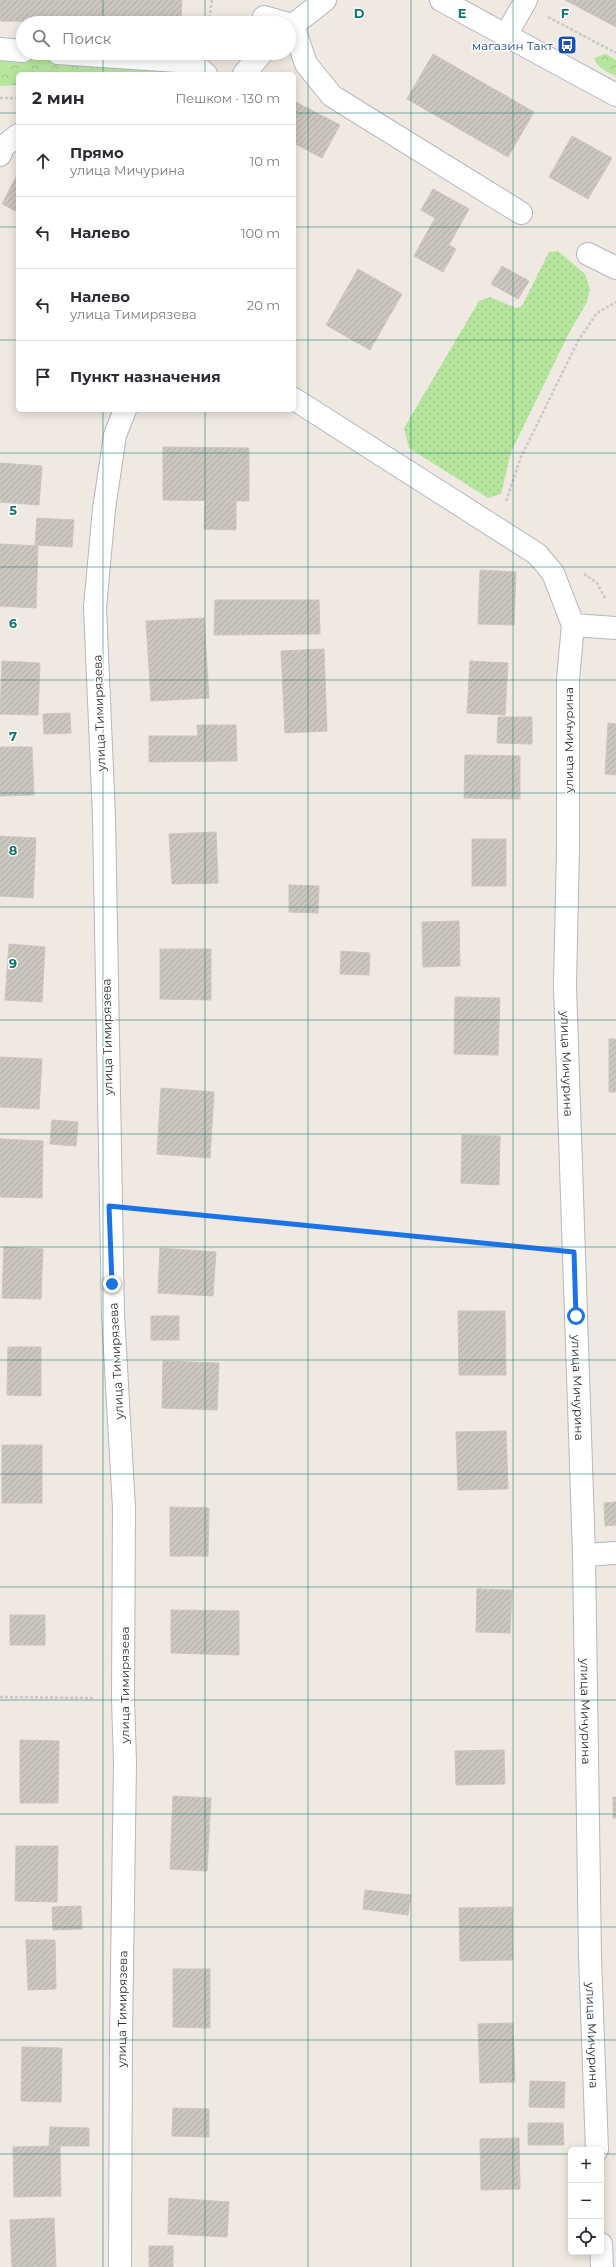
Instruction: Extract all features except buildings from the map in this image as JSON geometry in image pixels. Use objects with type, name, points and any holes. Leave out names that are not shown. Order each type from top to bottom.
[{"type":"street","points":[[296,20],[325,0]]},
{"type":"street","points":[[441,0],[616,95]]},
{"type":"street","points":[[506,35],[525,2]]},
{"type":"street","points":[[296,41],[306,64],[332,96],[521,213]]},
{"type":"street","points":[[0,49],[16,50]]},
{"type":"street","points":[[162,60],[192,62],[204,72]]},
{"type":"street","points":[[246,72],[256,60]]},
{"type":"street","points":[[0,155],[3,148],[16,137]]},
{"type":"street","points":[[588,254],[616,268]]},
{"type":"street","points":[[296,399],[536,554],[553,574],[573,625],[616,628]]},
{"type":"street","name":"улица Тимирязева","points":[[120,2267],[121,2038],[125,1762],[123,1699],[124,1508],[113,1315],[109,1206],[104,817],[95,607],[104,509],[116,435],[124,412]]},
{"type":"street","name":"улица Мичурина","points":[[573,625],[568,679],[565,986],[584,1555],[590,1956],[597,2147]]},
{"type":"street","points":[[584,1555],[616,1552]]},
{"type":"street","points":[[601,2255],[602,2267]]},
{"type":"path","points":[[210,16],[212,0]]},
{"type":"path","points":[[525,2],[616,53]]},
{"type":"path","points":[[0,98],[16,98]]},
{"type":"path","points":[[506,502],[520,457],[578,341],[597,313],[616,302]]},
{"type":"path","points":[[580,570],[597,583],[608,604]]},
{"type":"path","points":[[109,1206],[574,1252]]},
{"type":"path","points":[[0,1697],[123,1699]]},
{"type":"green space","points":[[606,54],[616,60],[616,76],[603,69],[595,61],[594,58]]},
{"type":"green space","points":[[0,56],[16,57],[16,60],[74,60],[166,65],[179,72],[16,72],[16,85],[0,86]]},
{"type":"green space","points":[[558,251],[585,274],[590,289],[587,302],[569,333],[511,452],[501,494],[488,498],[409,448],[404,428],[479,301],[490,297],[516,308],[522,306],[549,252]]},
{"type":"place","name":"магазин Такт","points":[[567,45]]},
{"type":"route","points":[[112,1284],[109,1206],[574,1252],[576,1316]]}]
